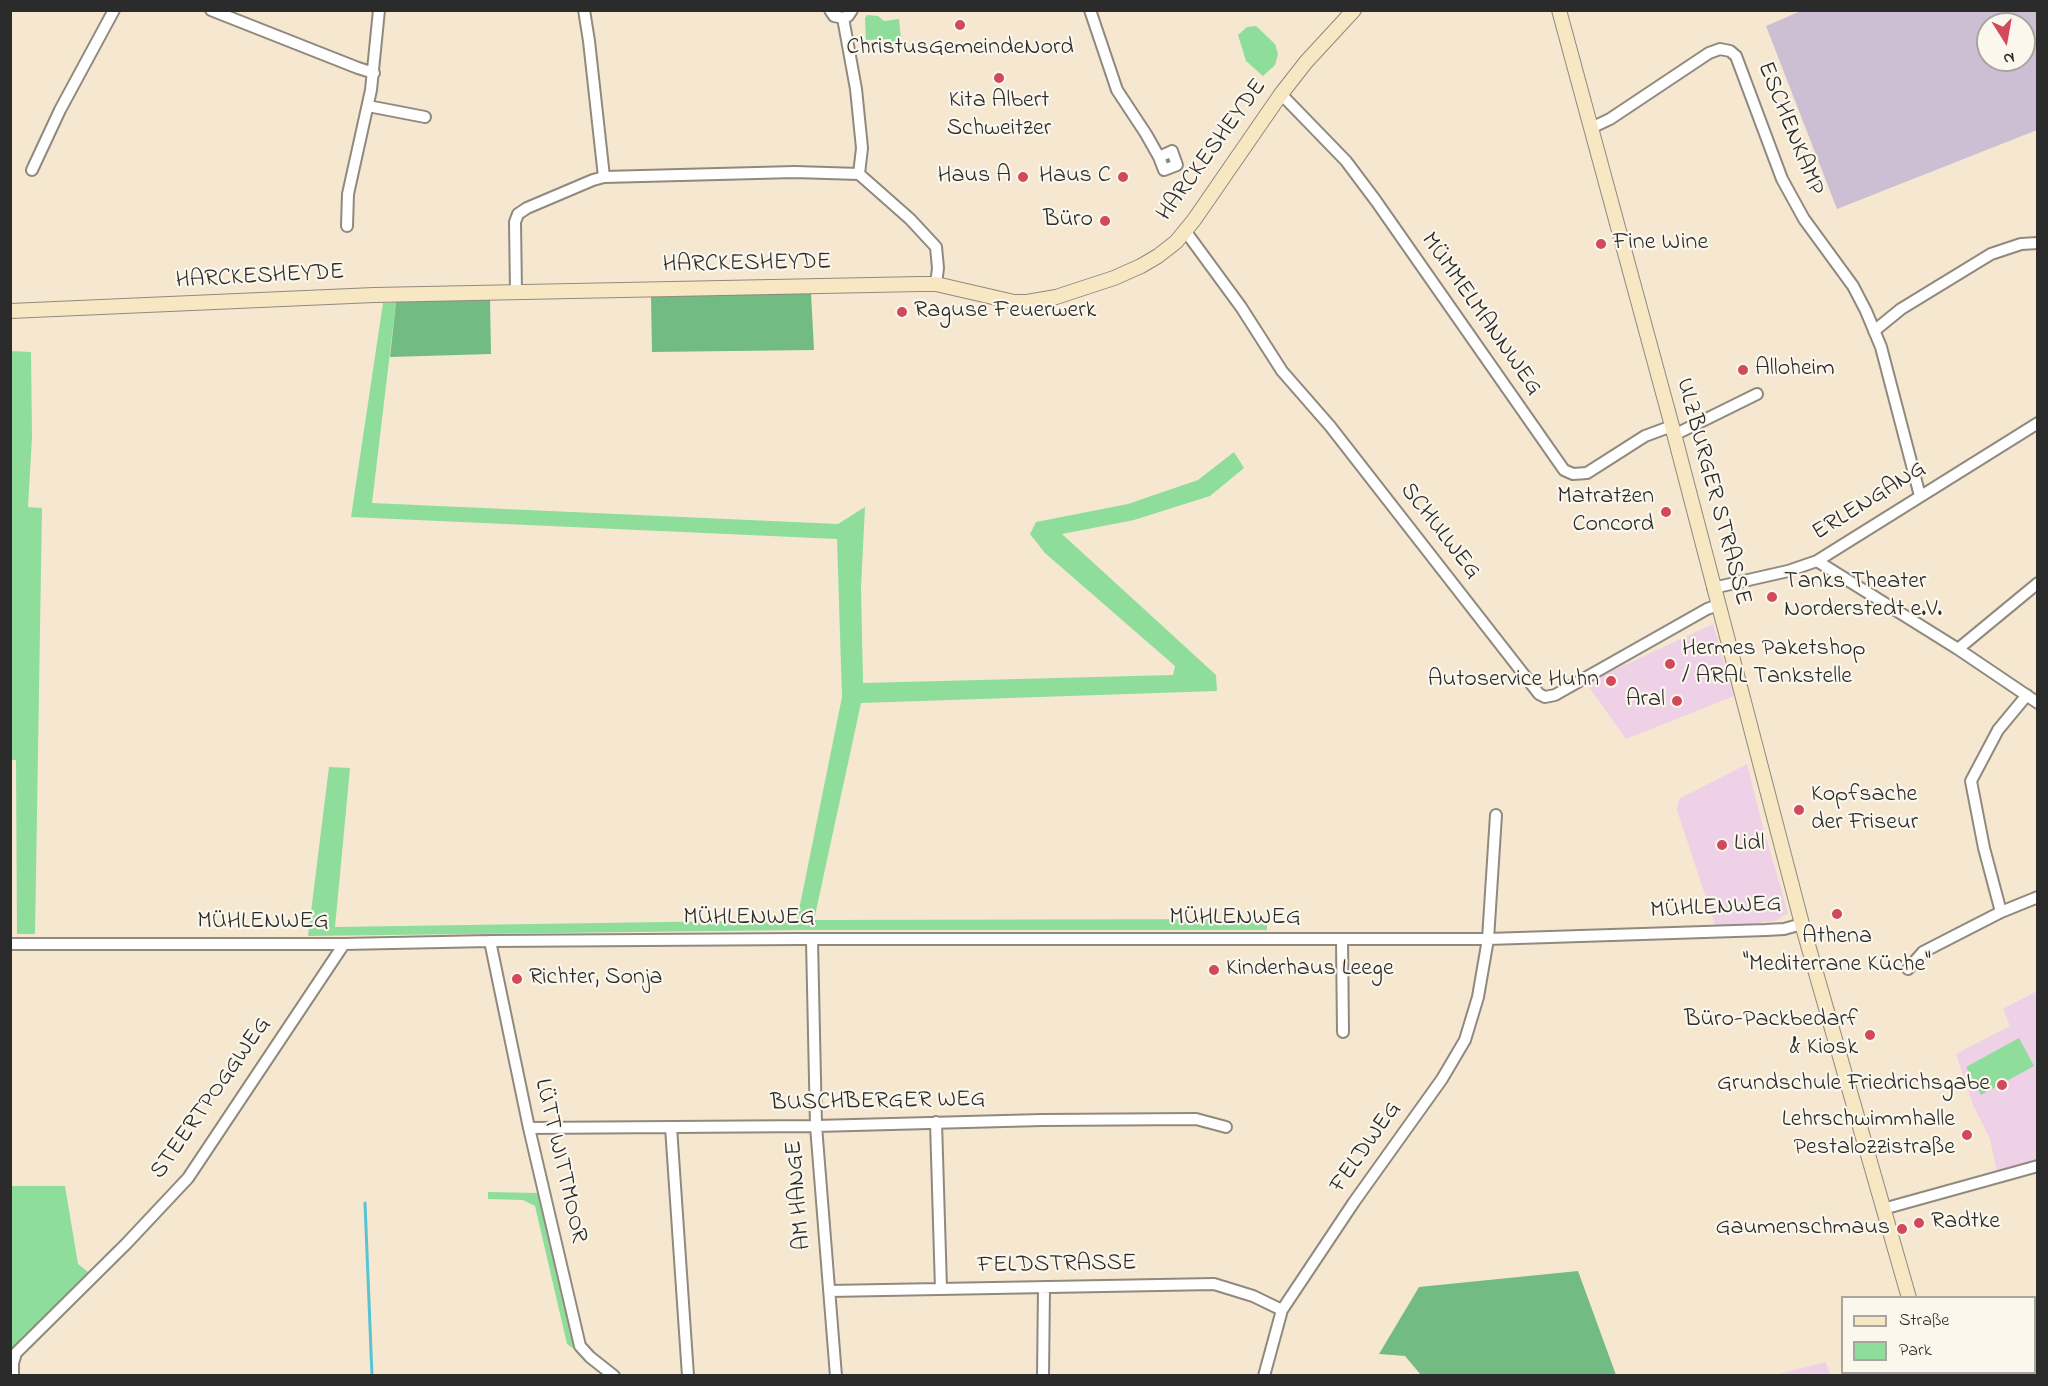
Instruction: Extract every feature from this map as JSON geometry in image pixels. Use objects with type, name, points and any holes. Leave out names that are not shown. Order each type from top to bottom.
[{"type":"main road","name":"HARCKESHEYDE","points":[[10,311],[374,295],[936,284],[1014,302],[1056,297],[1114,278],[1141,266],[1163,252],[1186,232],[1281,94],[1306,62],[1354,10]]},
{"type":"main road","name":"ULZBURGER STRASSE","points":[[1559,10],[1673,430],[1802,924],[1908,1296]]},
{"type":"street","points":[[32,170],[60,110],[114,10]]},
{"type":"street","points":[[212,10],[374,73]]},
{"type":"street","points":[[347,226],[348,194],[374,73],[379,10]]},
{"type":"street","points":[[584,10],[604,177]]},
{"type":"street","points":[[830,10],[834,16],[847,14],[862,148],[859,174]]},
{"type":"street","points":[[1090,10],[1117,90],[1159,157]]},
{"type":"street","name":"ESCHENKAMP","points":[[1592,128],[1610,119],[1709,53],[1720,49],[1730,51],[1740,63],[1782,179],[1804,219],[1853,286],[1874,330]]},
{"type":"street","name":"MÜMMELMANNWEG","points":[[1281,94],[1346,161],[1564,470],[1573,474],[1587,473],[1645,436],[1673,430],[1757,394]]},
{"type":"street","points":[[368,106],[425,117]]},
{"type":"street","points":[[516,292],[515,222],[518,214],[593,180],[604,177],[806,172],[859,174],[910,219],[936,247],[938,268],[936,284]]},
{"type":"street","name":"SCHULWEG","points":[[1186,232],[1241,307],[1282,371],[1330,426],[1539,694],[1545,697],[1555,695],[1707,609],[1718,605]]},
{"type":"street","points":[[1920,496],[1874,330],[1901,309],[1991,254],[2021,244],[2037,243]]},
{"type":"street","name":"ERLENGANG","points":[[1713,588],[1788,571],[1816,561],[2037,423]]},
{"type":"street","points":[[1816,561],[1958,649],[2037,702]]},
{"type":"street","points":[[1958,649],[2037,583]]},
{"type":"street","points":[[2001,912],[1984,848],[1971,781],[1998,730],[2027,695]]},
{"type":"street","points":[[1488,939],[1496,815]]},
{"type":"street","points":[[1908,969],[1923,952],[2001,912],[2036,899]]},
{"type":"street","name":"MÜHLENWEG","points":[[10,944],[344,944],[490,940],[1488,939],[1766,930],[1784,929],[1802,924]]},
{"type":"street","points":[[1342,939],[1343,1032]]},
{"type":"street","name":"FELDWEG","points":[[1264,1376],[1282,1310],[1354,1202],[1442,1079],[1465,1040],[1478,997],[1488,939]]},
{"type":"street","name":"LÜTT WITTMOOR","points":[[490,940],[580,1346],[614,1376]]},
{"type":"street","name":"AM HANGE","points":[[812,940],[816,1126],[836,1376]]},
{"type":"street","name":"STEERTPOGGWEG","points":[[13,1376],[16,1353],[126,1244],[188,1178],[344,944]]},
{"type":"street","name":"BUSCHBERGER WEG","points":[[530,1128],[816,1126],[1196,1119],[1226,1126]]},
{"type":"street","points":[[936,1122],[941,1289]]},
{"type":"street","points":[[671,1127],[688,1376]]},
{"type":"street","points":[[1883,1209],[2037,1166]]},
{"type":"street","name":"FELDSTRASSE","points":[[829,1291],[1214,1284],[1253,1296],[1282,1310]]},
{"type":"street","points":[[1043,1376],[1044,1287]]},
{"type":"shaded area","points":[[1803,10],[2037,11],[2037,130],[1837,209],[1766,26]]},
{"type":"shaded area","points":[[1713,624],[1734,696],[1626,739],[1586,683]]},
{"type":"shaded area","points":[[1747,764],[1788,913],[1775,921],[1716,928],[1677,810],[1679,799]]},
{"type":"shaded area","name":"Grundschule Friedrichsgabe","points":[[2037,991],[2037,1166],[1998,1177],[1990,1139],[1973,1105],[1956,1054],[2010,1026],[2003,1009]]},
{"type":"shaded area","points":[[1826,1362],[1830,1375],[1774,1375]]},
{"type":"green space","points":[[867,15],[878,16],[884,21],[899,19],[902,50],[895,51],[891,39],[866,40],[865,18]]},
{"type":"green space","points":[[1256,26],[1275,44],[1278,54],[1275,65],[1263,76],[1246,61],[1238,35],[1247,27]]},
{"type":"green space","points":[[811,293],[814,350],[652,352],[651,297]]},
{"type":"green space","points":[[490,299],[491,354],[390,357],[396,302]]},
{"type":"green space","points":[[396,302],[372,503],[838,524],[865,507],[861,588],[863,683],[1173,675],[1175,666],[1045,553],[1030,534],[1036,522],[1128,504],[1198,480],[1234,452],[1244,468],[1210,496],[1134,520],[1062,534],[1216,675],[1217,691],[861,703],[814,920],[1267,919],[1267,930],[796,930],[308,936],[329,767],[350,768],[335,927],[797,920],[842,697],[837,539],[351,517],[383,303]]},
{"type":"green space","points":[[10,351],[31,352],[32,437],[28,507],[42,508],[35,934],[17,934],[16,760],[10,760]]},
{"type":"green space","points":[[2019,1038],[2034,1066],[1981,1095],[1966,1067]]},
{"type":"green space","points":[[11,1186],[65,1186],[78,1264],[88,1272],[11,1349]]},
{"type":"green space","points":[[488,1192],[539,1193],[577,1351],[567,1344],[535,1206],[523,1200],[488,1199]]},
{"type":"green space","points":[[1578,1271],[1616,1375],[1421,1375],[1405,1356],[1379,1354],[1419,1287]]},
{"type":"waterway","points":[[365,1203],[372,1376]]},
{"type":"place","name":"ChristusGemeindeNord","points":[[960,25]]},
{"type":"place","name":"Kita Albert Schweitzer","points":[[999,78]]},
{"type":"place","name":"Haus A","points":[[1023,177]]},
{"type":"place","name":"Haus C","points":[[1123,177]]},
{"type":"place","name":"Büro","points":[[1105,221]]},
{"type":"place","name":"Fine Wine","points":[[1601,244]]},
{"type":"place","name":"Raguse Feuerwerk","points":[[902,312]]},
{"type":"place","name":"Alloheim","points":[[1743,370]]},
{"type":"place","name":"Matratzen Concord","points":[[1666,512]]},
{"type":"place","name":"Tanks Theater Norderstedt e.V.","points":[[1772,597]]},
{"type":"place","name":"Hermes Paketshop / ARAL Tankstelle","points":[[1670,664]]},
{"type":"place","name":"Autoservice Huhn","points":[[1611,681]]},
{"type":"place","name":"Aral","points":[[1677,701]]},
{"type":"place","name":"Kopfsache der Friseur","points":[[1799,810]]},
{"type":"place","name":"Lidl","points":[[1722,845]]},
{"type":"place","name":"Athena \"Mediterrane Küche\"","points":[[1837,914]]},
{"type":"place","name":"Kinderhaus Leege","points":[[1214,970]]},
{"type":"place","name":"Richter, Sonja","points":[[517,979]]},
{"type":"place","name":"Büro-Packbedarf & Kiosk","points":[[1870,1035]]},
{"type":"place","name":"Grundschule Friedrichsgabe","points":[[2002,1085]]},
{"type":"place","name":"Lehrschwimmhalle Pestalozzistraße","points":[[1967,1135]]},
{"type":"place","name":"Radtke","points":[[1919,1223]]},
{"type":"place","name":"Gaumenschmaus","points":[[1902,1229]]}]
